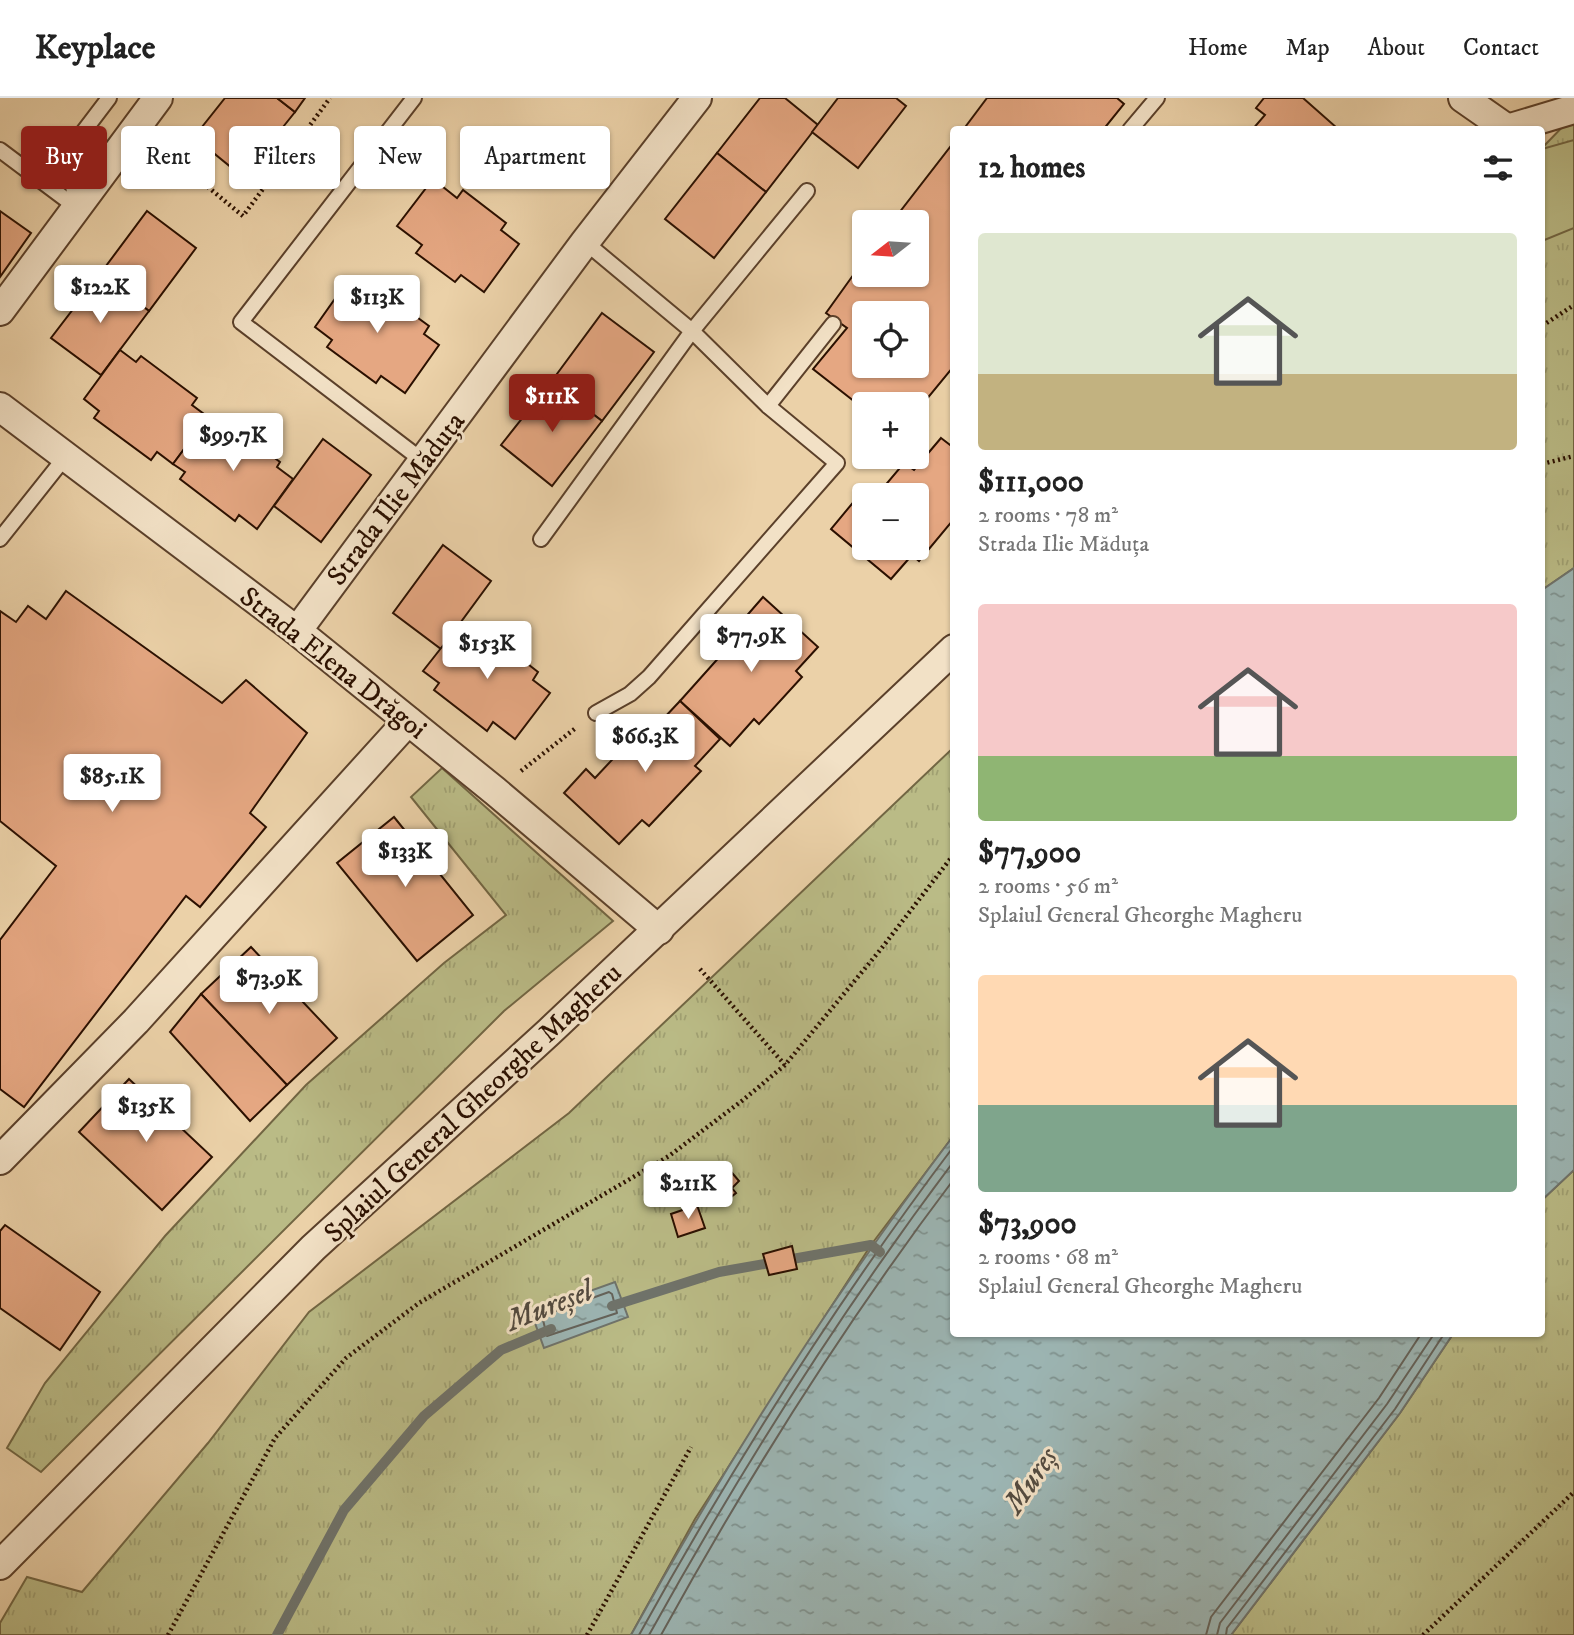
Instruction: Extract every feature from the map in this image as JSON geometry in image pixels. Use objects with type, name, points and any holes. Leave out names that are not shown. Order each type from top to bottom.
[{"type":"street","points":[[137,126],[158,98]]},
{"type":"street","name":"Strada Ilie Măduța","points":[[297,631],[585,242],[697,98]]},
{"type":"street","points":[[1463,98],[1501,126]]},
{"type":"street","points":[[1515,126],[1574,109]]},
{"type":"street","points":[[0,311],[121,147]]},
{"type":"street","name":"Strada Elena Drăgoi","points":[[0,407],[297,631],[495,791],[659,930]]},
{"type":"street","name":"Splaiul General Gheorghe Magheru","points":[[0,1565],[313,1248],[659,930],[950,653]]},
{"type":"street","points":[[0,1160],[136,1021],[408,721]]},
{"type":"lane","points":[[76,207],[68,152],[109,98]]},
{"type":"lane","points":[[414,98],[241,322],[422,461]]},
{"type":"lane","points":[[1133,126],[1157,98]]},
{"type":"lane","points":[[0,150],[76,207]]},
{"type":"lane","points":[[541,540],[692,331],[807,191]]},
{"type":"lane","points":[[585,242],[692,331],[768,406],[837,463],[649,677],[630,694],[596,713]]},
{"type":"lane","points":[[768,406],[833,324]]},
{"type":"lane","points":[[0,539],[66,457]]},
{"type":"path","points":[[211,189],[243,216],[330,98]]},
{"type":"path","points":[[1545,324],[1574,305]]},
{"type":"path","points":[[1545,463],[1574,456]]},
{"type":"path","points":[[495,791],[596,713]]},
{"type":"path","points":[[168,1635],[275,1438],[346,1358],[419,1303],[669,1156],[785,1065],[881,950],[950,859]]},
{"type":"path","points":[[700,969],[785,1065]]},
{"type":"path","points":[[587,1635],[691,1447]]},
{"type":"path","points":[[1423,1635],[1574,1492]]},
{"type":"green space","points":[[1574,115],[1574,568],[1545,588],[1545,145]]},
{"type":"green space","points":[[1574,140],[1574,228],[1545,240],[1545,148]]},
{"type":"green space","points":[[950,751],[950,1140],[871,1245],[695,1519],[631,1635],[0,1635],[0,1623],[27,1577],[82,1592],[208,1443],[309,1312],[569,1113]]},
{"type":"green space","points":[[442,768],[613,921],[504,1011],[41,1472],[7,1448],[45,1383],[165,1236],[306,1085],[444,963],[506,915],[411,797]]},
{"type":"green space","points":[[1574,1170],[1574,1635],[1231,1635],[1400,1413],[1451,1337],[1545,1337],[1545,1197]]},
{"type":"water","points":[[1574,568],[1574,1170],[1545,1197],[1545,588]]},
{"type":"water","name":"Mureș","points":[[950,1140],[950,1337],[1451,1337],[1400,1413],[1231,1635],[631,1635],[705,1506],[783,1379],[866,1255]]},
{"type":"water","points":[[615,1282],[628,1317],[544,1348],[531,1312]]},
{"type":"building","points":[[225,98],[277,98],[295,112],[284,126],[229,126],[229,166],[215,154],[215,126],[203,126]]},
{"type":"building","points":[[277,98],[305,98],[295,112]]},
{"type":"building","points":[[760,98],[785,98],[818,125],[766,192],[717,153]]},
{"type":"building","points":[[838,98],[896,98],[906,106],[858,168],[812,132]]},
{"type":"building","points":[[987,98],[1117,98],[1124,104],[1106,126],[966,126]]},
{"type":"building","points":[[1264,98],[1303,98],[1335,126],[1255,126],[1265,115],[1256,108]]},
{"type":"building","points":[[950,147],[950,371],[929,396],[929,392],[852,392],[852,400],[813,369],[847,328],[826,313],[852,277],[852,287],[929,287],[929,210],[901,210]]},
{"type":"building","points":[[717,153],[766,192],[714,258],[665,219]]},
{"type":"building","points":[[425,189],[446,189],[457,198],[463,190],[506,223],[501,230],[519,244],[484,292],[461,275],[455,282],[416,253],[422,245],[397,226]]},
{"type":"building","points":[[0,211],[31,233],[0,277]]},
{"type":"building","points":[[147,211],[196,248],[149,311],[100,274]]},
{"type":"building","points":[[100,274],[149,311],[101,375],[51,338]]},
{"type":"building","points":[[349,279],[365,290],[370,283],[429,326],[424,334],[439,345],[405,393],[381,376],[376,383],[327,347],[332,340],[315,327]]},
{"type":"building","points":[[602,313],[654,352],[602,421],[551,382]]},
{"type":"building","points":[[120,350],[136,362],[141,356],[197,398],[192,405],[208,417],[173,464],[157,452],[151,460],[94,418],[99,411],[84,399]]},
{"type":"building","points":[[551,382],[602,421],[552,486],[501,445]]},
{"type":"building","points":[[208,417],[222,428],[227,422],[280,462],[277,467],[293,479],[257,529],[239,515],[235,521],[180,479],[185,472],[173,464]]},
{"type":"building","points":[[941,438],[950,445],[950,524],[929,549],[929,483],[887,483],[899,469],[929,469],[929,452]]},
{"type":"building","points":[[323,439],[371,475],[321,542],[274,506]]},
{"type":"building","points":[[852,504],[852,546],[831,529]]},
{"type":"building","points":[[443,545],[491,581],[441,649],[393,613]]},
{"type":"building","points":[[868,560],[908,560],[891,579]]},
{"type":"building","points":[[66,591],[222,703],[246,680],[307,733],[250,813],[266,827],[200,907],[186,896],[24,1107],[0,1089],[0,940],[56,866],[0,821],[0,611],[16,622],[28,606],[46,619]]},
{"type":"building","points":[[763,597],[818,647],[796,671],[802,677],[759,724],[754,719],[730,746],[680,701],[748,625],[743,620]]},
{"type":"building","points":[[460,624],[478,637],[483,629],[538,672],[533,680],[550,693],[515,739],[493,722],[487,731],[434,690],[439,683],[423,671]]},
{"type":"building","points":[[680,701],[720,739],[695,766],[701,771],[649,826],[642,820],[619,844],[564,793],[586,769],[595,778],[639,731],[646,737]]},
{"type":"building","points":[[394,817],[473,915],[417,961],[337,863]]},
{"type":"building","points":[[251,947],[337,1038],[287,1085],[201,994]]},
{"type":"building","points":[[201,994],[287,1085],[250,1121],[170,1032]]},
{"type":"building","points":[[129,1079],[212,1157],[162,1210],[79,1132]]},
{"type":"building","points":[[727,1167],[739,1181],[732,1188],[736,1193],[721,1205],[704,1185]]},
{"type":"building","points":[[697,1205],[705,1228],[678,1237],[671,1214]]},
{"type":"building","points":[[5,1225],[100,1292],[60,1350],[0,1308],[0,1231]]},
{"type":"building","points":[[792,1246],[797,1269],[769,1275],[763,1254]]},
{"type":"waterway","name":"Mureșel","points":[[612,1306],[719,1272],[871,1245],[880,1252]]},
{"type":"waterway","name":"Mureșel","points":[[277,1635],[344,1510],[424,1416],[501,1350],[551,1329]]}]
